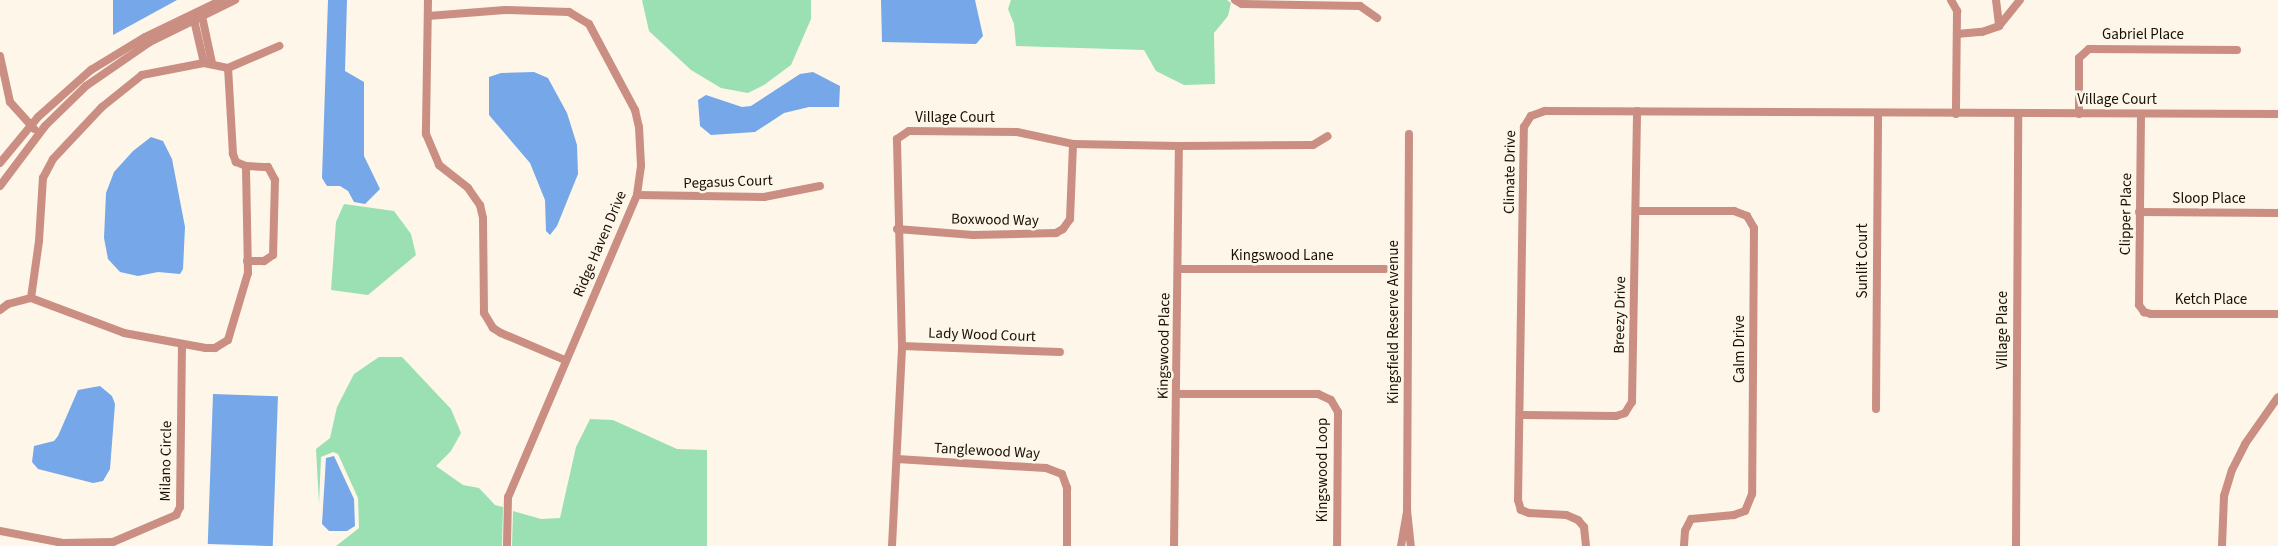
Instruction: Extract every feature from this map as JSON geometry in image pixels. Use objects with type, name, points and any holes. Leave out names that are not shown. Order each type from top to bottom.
[{"type":"street","points":[[0,163],[30,126],[70,87],[107,59],[222,0]]},
{"type":"street","points":[[0,186],[39,134],[69,102],[108,70],[150,42],[235,0]]},
{"type":"street","points":[[428,0],[426,134],[439,165],[468,188],[480,205],[483,218],[484,313],[493,328],[501,333],[565,360]]},
{"type":"street","points":[[1235,0],[1242,4],[1360,6],[1377,18]]},
{"type":"street","points":[[1952,0],[1956,12],[1956,114]]},
{"type":"street","points":[[1996,0],[2001,18],[1999,26]]},
{"type":"street","points":[[1956,34],[1982,32],[1999,26],[2020,0]]},
{"type":"street","name":"Ridge Haven Drive","points":[[428,16],[559,10],[589,24],[635,110],[641,143],[637,195],[508,497],[507,546]]},
{"type":"street","points":[[202,16],[208,63]]},
{"type":"street","points":[[194,20],[208,63]]},
{"type":"street","points":[[31,298],[39,241],[41,186],[52,159],[102,106],[142,75],[208,63],[228,68],[279,46]]},
{"type":"street","name":"Gabriel Place","points":[[2079,114],[2079,58],[2089,49],[2238,50]]},
{"type":"street","points":[[0,56],[10,102],[39,134]]},
{"type":"street","points":[[228,68],[233,154],[236,162],[246,166],[268,166],[275,180],[273,255],[264,261],[247,261]]},
{"type":"street","name":"Climate Drive","points":[[1586,546],[1584,526],[1578,520],[1520,510],[1518,500],[1526,122],[1545,111],[1956,114]]},
{"type":"street","name":"Breezy Drive","points":[[1520,415],[1616,416],[1625,413],[1632,402],[1637,111]]},
{"type":"street","name":"Sunlit Court","points":[[1876,409],[1878,113]]},
{"type":"street","name":"Village Court","points":[[1956,114],[2278,114]]},
{"type":"street","name":"Village Place","points":[[2016,546],[2018,114]]},
{"type":"street","name":"Clipper Place","points":[[2141,114],[2139,305],[2144,312]]},
{"type":"street","name":"Village Court","points":[[892,546],[902,346],[897,139],[908,131],[1017,132],[1073,144],[1179,146],[1313,145],[1328,136]]},
{"type":"street","name":"Kingsfield Reserve Avenue","points":[[1409,134],[1407,510],[1411,546]]},
{"type":"street","name":"Boxwood Way","points":[[898,229],[973,235],[1056,233],[1070,220],[1073,144]]},
{"type":"street","name":"Kingswood Place","points":[[1174,546],[1178,394],[1179,146]]},
{"type":"street","points":[[0,310],[8,304],[31,298],[124,333],[182,345],[215,348],[228,340],[248,273],[246,166]]},
{"type":"street","name":"Pegasus Court","points":[[637,195],[764,198],[820,186]]},
{"type":"street","name":"Calm Drive","points":[[1636,210],[1734,211],[1747,216],[1754,228],[1752,494],[1745,511],[1734,515],[1691,519],[1685,531],[1684,546]]},
{"type":"street","name":"Sloop Place","points":[[2139,212],[2278,213]]},
{"type":"street","name":"Kingswood Lane","points":[[1179,270],[1385,270]]},
{"type":"street","name":"Ketch Place","points":[[2144,312],[2278,314]]},
{"type":"street","name":"Milano Circle","points":[[0,531],[63,543],[113,542],[176,515],[180,507],[182,345]]},
{"type":"street","name":"Lady Wood Court","points":[[902,346],[1060,352]]},
{"type":"street","name":"Kingswood Loop","points":[[1178,394],[1318,394],[1331,400],[1338,412],[1337,546]]},
{"type":"street","points":[[2222,546],[2224,496],[2232,470],[2245,444],[2278,398]]},
{"type":"street","name":"Tanglewood Way","points":[[897,459],[1046,468],[1062,474],[1067,488],[1067,546]]},
{"type":"street","name":"Kingsfield Reserve Avenue","points":[[1401,546],[1402,528],[1407,510]]},
{"type":"green space","points":[[642,0],[811,0],[811,19],[791,65],[764,85],[748,93],[721,88],[691,70],[649,31]]},
{"type":"green space","points":[[1011,0],[1227,0],[1231,3],[1228,16],[1214,33],[1215,84],[1184,85],[1156,71],[1144,50],[1016,46],[1014,24],[1008,9]]},
{"type":"green space","points":[[344,204],[394,211],[411,234],[416,255],[368,295],[331,290],[336,222]]},
{"type":"green space","points":[[379,357],[402,357],[451,409],[461,433],[451,451],[436,466],[463,485],[479,488],[495,505],[503,507],[502,546],[336,546],[359,528],[358,498],[338,454],[333,452],[321,457],[319,504],[316,449],[330,438],[337,407],[354,374]]},
{"type":"green space","points":[[590,419],[613,420],[677,449],[707,450],[707,546],[512,546],[513,511],[541,519],[560,518],[576,447]]},
{"type":"water","points":[[113,0],[177,0],[113,35]]},
{"type":"water","points":[[328,0],[347,0],[345,71],[364,82],[364,156],[380,189],[365,204],[354,202],[348,191],[340,186],[327,186],[322,178]]},
{"type":"water","points":[[881,0],[975,0],[983,36],[976,44],[882,42]]},
{"type":"water","points":[[534,72],[548,78],[567,113],[577,145],[578,174],[557,226],[550,235],[546,231],[545,200],[530,163],[489,115],[489,77],[501,73]]},
{"type":"water","points":[[813,72],[840,86],[839,107],[809,107],[784,113],[755,132],[711,135],[700,126],[698,100],[706,95],[742,107],[751,106],[800,74]]},
{"type":"water","points":[[151,137],[163,141],[172,159],[185,227],[183,269],[180,274],[158,272],[138,276],[120,272],[108,259],[104,238],[106,193],[114,172],[133,151]]},
{"type":"water","points":[[100,386],[112,396],[115,404],[110,469],[103,481],[93,483],[38,469],[32,462],[34,446],[54,441],[58,436],[78,390]]},
{"type":"water","points":[[213,394],[278,396],[273,546],[208,544]]},
{"type":"water","points":[[334,456],[354,499],[355,526],[347,531],[329,531],[322,524],[326,458]]}]
